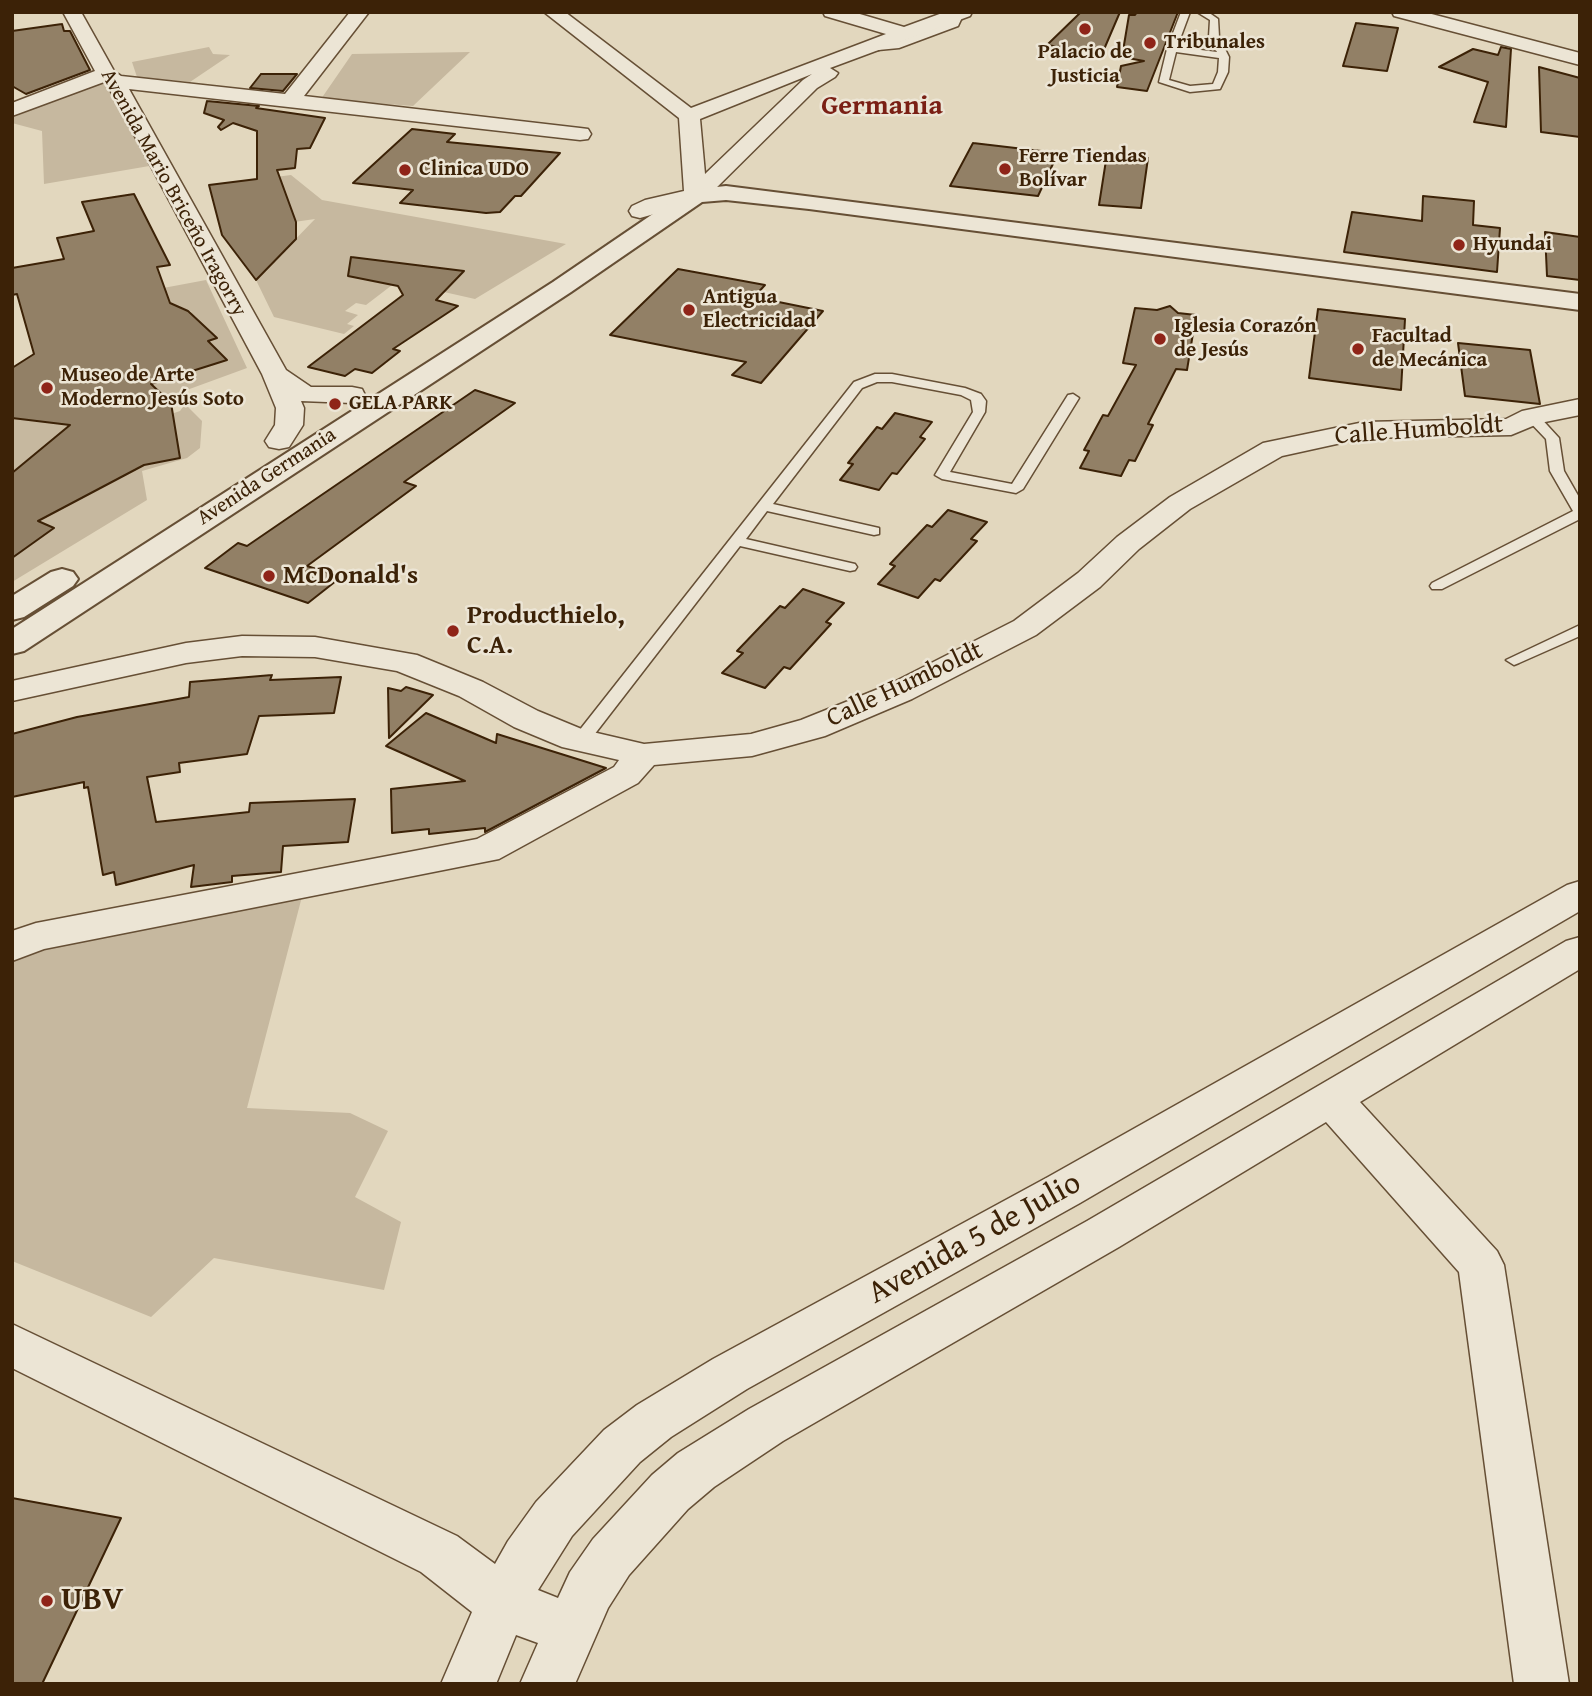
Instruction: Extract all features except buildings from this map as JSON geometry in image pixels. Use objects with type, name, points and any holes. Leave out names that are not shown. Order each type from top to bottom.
[{"type":"street","name":"Avenida Mario Briceño Iragorry","points":[[72,12],[275,374],[290,408],[289,425],[279,441]]},
{"type":"street","points":[[290,101],[360,12]]},
{"type":"street","points":[[553,12],[689,116],[696,195]]},
{"type":"street","points":[[832,12],[904,33]]},
{"type":"street","points":[[1401,12],[1580,59]]},
{"type":"street","points":[[689,116],[745,92],[962,13]]},
{"type":"street","points":[[696,195],[810,84],[868,48]]},
{"type":"street","points":[[12,110],[111,78],[580,134]]},
{"type":"street","points":[[659,91],[689,97],[745,92]]},
{"type":"street","points":[[640,211],[653,205],[696,195],[726,192],[1580,302]]},
{"type":"street","points":[[696,195],[718,202],[801,214],[1580,317]]},
{"type":"street","name":"Avenida Germania","points":[[12,644],[562,287],[696,195]]},
{"type":"street","name":"Avenida Germania","points":[[127,538],[640,211]]},
{"type":"street","name":"Avenida Mario Briceño Iragorry","points":[[275,374],[294,390],[308,395],[352,395]]},
{"type":"street","name":"Calle Humboldt","points":[[12,691],[186,653],[242,646],[315,647],[405,662],[471,689],[526,719],[581,740],[644,755],[752,745],[813,728],[900,692],[1025,628],[1089,580],[1128,542],[1180,503],[1273,449],[1364,430],[1511,427],[1532,417],[1580,407]]},
{"type":"street","points":[[12,610],[81,567]]},
{"type":"street","points":[[12,947],[36,937],[486,850],[626,775],[644,755]]},
{"type":"street","name":"Avenida 5 de Julio","points":[[468,1684],[503,1603],[526,1559],[554,1520],[622,1446],[654,1421],[730,1374],[1064,1190],[1580,894]]},
{"type":"street","name":"Avenida 5 de Julio","points":[[547,1684],[589,1590],[611,1558],[662,1500],[696,1470],[766,1425],[1103,1234],[1580,951]]},
{"type":"street","points":[[1331,1099],[1481,1265],[1542,1684]]},
{"type":"street","points":[[12,1345],[439,1554],[503,1603],[570,1629]]},
{"type":"lane","points":[[1186,12],[1172,49],[1164,82],[1190,89],[1217,87],[1223,72],[1224,57],[1214,37],[1214,19],[1201,12]]},
{"type":"lane","points":[[868,48],[899,45],[955,24],[962,13]]},
{"type":"lane","points":[[1172,49],[1221,55]]},
{"type":"lane","points":[[581,740],[858,385],[869,379],[904,380],[976,397],[980,401],[979,412],[942,475],[1016,489],[1073,398]]},
{"type":"lane","points":[[1437,586],[1580,512],[1557,471],[1552,438],[1532,417]]},
{"type":"lane","points":[[764,506],[874,531]]},
{"type":"lane","points":[[737,541],[849,567]]},
{"type":"lane","points":[[1514,660],[1580,630]]},
{"type":"shaded area","points":[[209,47],[213,54],[230,55],[190,82],[137,77],[132,62]]},
{"type":"shaded area","points":[[470,52],[413,106],[321,99],[352,54]]},
{"type":"shaded area","points":[[93,84],[113,84],[161,164],[44,184],[42,131],[12,123],[12,118]]},
{"type":"shaded area","points":[[291,175],[322,200],[566,244],[475,299],[444,292],[464,271],[400,279],[366,305],[356,303],[345,311],[358,315],[347,324],[354,326],[344,334],[274,317],[256,280],[315,219],[266,226],[276,177]]},
{"type":"shaded area","points":[[206,280],[247,368],[165,398],[151,384],[226,360],[159,328],[192,312],[171,303],[117,326],[67,306]]},
{"type":"shaded area","points":[[12,396],[96,397],[96,475],[180,458],[148,422],[180,411],[185,404],[202,421],[200,448],[187,458],[142,471],[147,500],[12,582],[12,558],[53,529],[21,513],[42,495],[65,507],[106,485],[12,498]]},
{"type":"shaded area","points":[[305,885],[247,1108],[350,1113],[388,1131],[355,1197],[401,1222],[384,1290],[214,1258],[151,1317],[12,1261],[12,947]]},
{"type":"place","name":"Palacio de Justicia","points":[[1085,29]]},
{"type":"place","name":"Tribunales","points":[[1150,43]]},
{"type":"place","name":"Ferre Tiendas Bolívar","points":[[1005,169]]},
{"type":"place","name":"Clinica UDO","points":[[405,170]]},
{"type":"place","name":"Hyundai","points":[[1459,245]]},
{"type":"place","name":"Antigua Electricidad","points":[[689,310]]},
{"type":"place","name":"Iglesia Corazón de Jesús","points":[[1160,339]]},
{"type":"place","name":"Facultad de Mecánica","points":[[1358,349]]},
{"type":"place","name":"Museo de Arte Moderno Jesús Soto","points":[[47,388]]},
{"type":"place","name":"GELA PARK","points":[[335,404]]},
{"type":"place","name":"McDonald's","points":[[269,576]]},
{"type":"place","name":"Producthielo, C.A.","points":[[453,631]]},
{"type":"place","name":"UBV","points":[[47,1601]]},
{"type":"district","name":"Germania","points":[[882,107]]}]
